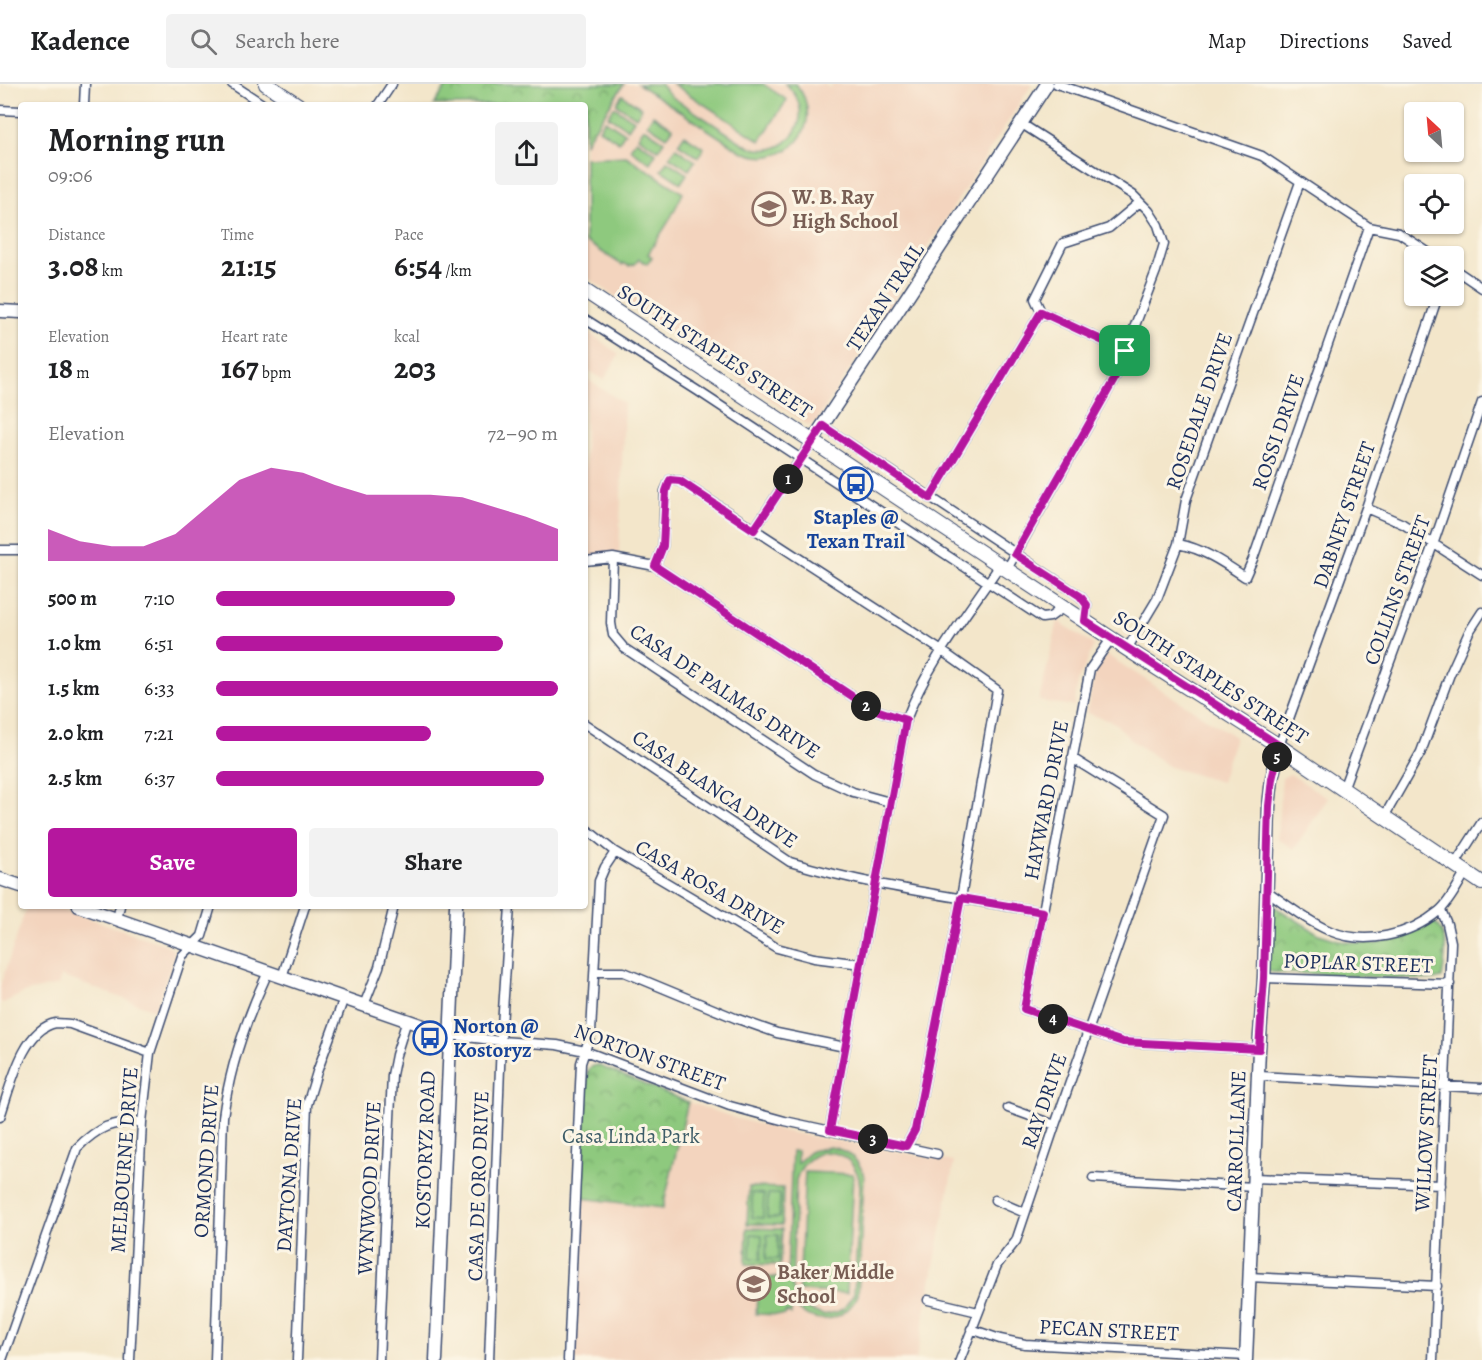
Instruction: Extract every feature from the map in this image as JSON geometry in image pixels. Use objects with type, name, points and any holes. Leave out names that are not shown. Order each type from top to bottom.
[{"type":"main road","points":[[274,86],[294,102]]},
{"type":"main road","name":"SOUTH STAPLES STREET","points":[[588,293],[1111,639],[1280,746],[1482,882]]},
{"type":"street","points":[[84,102],[85,84]]},
{"type":"street","points":[[232,84],[259,102]]},
{"type":"street","points":[[380,102],[392,84]]},
{"type":"street","name":"TEXAN TRAIL","points":[[754,530],[1047,84]]},
{"type":"street","points":[[1057,84],[1262,156],[1369,228],[1399,234],[1418,246]]},
{"type":"street","points":[[0,110],[18,111]]},
{"type":"street","points":[[830,1130],[906,720],[915,696],[988,582],[1015,554],[1114,380],[1156,271],[1164,243],[1158,225],[1133,195],[1022,124]]},
{"type":"street","name":"ROSEDALE DRIVE","points":[[1127,649],[1157,599],[1178,544],[1186,500],[1300,182]]},
{"type":"street","points":[[1125,351],[1041,312],[1035,299],[1063,243],[1109,228],[1140,202]]},
{"type":"street","name":"ROSSI DRIVE","points":[[1178,544],[1194,547],[1245,577],[1369,228]]},
{"type":"street","points":[[1464,276],[1482,288]]},
{"type":"street","name":"DABNEY STREET","points":[[1280,746],[1366,508],[1435,306]]},
{"type":"street","points":[[0,311],[18,312]]},
{"type":"street","points":[[930,498],[1041,312]]},
{"type":"street","points":[[588,321],[1042,618],[1050,617],[1064,607]]},
{"type":"street","name":"COLLINS STREET","points":[[1343,789],[1434,542],[1482,402]]},
{"type":"street","points":[[823,426],[1080,596],[1087,605],[1085,621]]},
{"type":"street","points":[[655,566],[663,546],[666,491],[670,480],[680,481],[942,651],[997,690],[961,898],[915,1130],[906,1146]]},
{"type":"street","points":[[1366,508],[1403,524],[1482,575]]},
{"type":"street","points":[[0,550],[18,550]]},
{"type":"street","points":[[588,561],[614,558],[655,566],[870,708],[906,720]]},
{"type":"street","name":"CASA DE PALMAS DRIVE","points":[[614,558],[611,623],[613,635],[624,648],[814,774],[853,792],[890,802]]},
{"type":"street","points":[[1384,817],[1421,752],[1450,674],[1469,632],[1482,612]]},
{"type":"street","name":"HAYWARD DRIVE","points":[[1088,1031],[1024,1009],[1090,669],[1111,639]]},
{"type":"street","name":"CASA BLANCA DRIVE","points":[[588,726],[789,862],[875,884],[1043,912]]},
{"type":"street","name":"CARROLL LANE","points":[[1246,1358],[1264,978],[1269,806],[1272,779],[1280,746]]},
{"type":"street","name":"RAY DRIVE","points":[[960,1360],[997,1265],[1016,1241],[1054,1125],[1164,815],[1072,758]]},
{"type":"street","points":[[1267,891],[1331,931],[1355,938],[1380,937],[1409,930],[1441,910],[1482,822]]},
{"type":"street","name":"CASA ROSA DRIVE","points":[[588,830],[615,852],[777,948],[814,958],[861,964]]},
{"type":"street","points":[[568,1360],[581,1064],[591,1033],[599,881],[615,852]]},
{"type":"street","points":[[0,879],[18,885]]},
{"type":"street","name":"NORTON STREET","points":[[88,909],[449,1035],[557,1045],[585,1051],[730,1107],[937,1154]]},
{"type":"street","points":[[117,919],[119,909]]},
{"type":"street","name":"MELBOURNE DRIVE","points":[[130,1360],[142,1122],[150,1053],[182,956],[202,936],[210,909]]},
{"type":"street","points":[[282,976],[304,909]]},
{"type":"street","points":[[364,1005],[379,967],[393,909]]},
{"type":"street","name":"KOSTORYZ ROAD","points":[[436,1360],[456,909]]},
{"type":"street","name":"CASA DE ORO DRIVE","points":[[489,1360],[501,1041],[510,909]]},
{"type":"street","name":"WILLOW STREET","points":[[1433,1360],[1447,1086],[1451,942],[1441,910]]},
{"type":"street","name":"ORMOND DRIVE","points":[[215,1360],[223,1117],[228,1083],[251,1007],[268,972]]},
{"type":"street","points":[[595,972],[624,972],[767,1030],[845,1047]]},
{"type":"street","name":"POPLAR STREET","points":[[1264,978],[1450,984]]},
{"type":"street","name":"DAYTONA DRIVE","points":[[297,1360],[308,1105],[317,1072],[344,998]]},
{"type":"street","name":"WYNWOOD DRIVE","points":[[379,1360],[392,1075],[407,1020]]},
{"type":"street","points":[[0,1117],[24,1051],[33,1036],[45,1028],[57,1023],[70,1024],[150,1053]]},
{"type":"street","points":[[1088,1031],[1123,1042],[1259,1049]]},
{"type":"street","points":[[1258,1076],[1482,1088]]},
{"type":"street","points":[[1008,1108],[1054,1125]]},
{"type":"street","points":[[2,1360],[77,1148],[90,1135],[106,1125],[124,1121],[142,1122]]},
{"type":"street","points":[[1093,1178],[1441,1185]]},
{"type":"street","points":[[995,1200],[1025,1213]]},
{"type":"street","points":[[1249,1277],[1437,1286]]},
{"type":"street","points":[[928,1300],[978,1312]]},
{"type":"street","name":"PECAN STREET","points":[[971,1329],[1000,1339],[1025,1344],[1246,1358]]},
{"type":"shaded area","name":"W. B. Ray High School","points":[[624,84],[823,84],[830,88],[833,84],[1032,84],[816,422],[808,425],[588,278],[588,138]]},
{"type":"shaded area","points":[[588,332],[619,354],[604,380],[588,370]]},
{"type":"shaded area","points":[[588,380],[624,403],[619,554],[588,557]]},
{"type":"shaded area","points":[[1058,621],[1094,645],[1078,682],[1074,706],[1039,701]]},
{"type":"shaded area","points":[[1107,655],[1235,737],[1221,782],[1170,767],[1131,740],[1115,723],[1087,713],[1094,676]]},
{"type":"shaded area","points":[[1290,774],[1328,798],[1294,849],[1277,838],[1282,778]]},
{"type":"shaded area","points":[[26,909],[62,909],[169,946],[173,950],[174,957],[155,1010],[61,976],[58,985],[26,992],[3,1003],[0,1002],[0,986]]},
{"type":"shaded area","name":"Baker Middle School","points":[[688,1102],[787,1132],[954,1162],[916,1360],[574,1360],[582,1198],[663,1208]]},
{"type":"green space","points":[[448,84],[624,84],[588,138],[588,102],[436,102]]},
{"type":"green space","points":[[638,84],[660,84],[672,97],[744,144],[759,149],[773,148],[785,143],[794,134],[799,122],[800,109],[796,96],[785,84],[796,84],[805,99],[807,115],[805,129],[786,151],[772,156],[756,156],[739,150]]},
{"type":"green space","points":[[673,84],[763,84],[787,100],[760,141]]},
{"type":"green space","points":[[622,95],[642,108],[636,117],[616,104]]},
{"type":"green space","points":[[614,107],[634,120],[628,129],[608,116]]},
{"type":"green space","points":[[653,115],[673,128],[667,137],[647,124]]},
{"type":"green space","points":[[605,120],[625,133],[619,142],[599,129]]},
{"type":"green space","points":[[644,128],[664,141],[658,150],[638,137]]},
{"type":"green space","points":[[684,135],[704,148],[698,157],[678,144]]},
{"type":"green space","points":[[636,140],[656,153],[650,163],[630,149]]},
{"type":"green space","points":[[676,148],[695,161],[689,170],[669,157]]},
{"type":"green space","points":[[626,156],[683,193],[648,254],[652,257],[647,264],[639,259],[635,264],[629,266],[623,263],[622,265],[588,243],[588,158]]},
{"type":"green space","points":[[667,161],[687,174],[681,183],[661,170]]},
{"type":"green space","points":[[1272,905],[1319,934],[1345,942],[1376,944],[1402,937],[1434,922],[1439,927],[1444,941],[1445,956],[1442,978],[1434,980],[1268,971],[1270,907]]},
{"type":"green space","name":"Casa Linda Park","points":[[597,1065],[688,1102],[663,1208],[582,1198],[587,1073],[591,1067]]},
{"type":"green space","points":[[830,1147],[842,1150],[856,1160],[864,1176],[858,1295],[845,1312],[827,1319],[808,1316],[792,1302],[791,1314],[786,1312],[785,1315],[756,1314],[758,1277],[787,1278],[792,1151],[797,1151],[797,1163],[811,1151]],"holes":[[[823,1152],[831,1152],[844,1157],[854,1166],[860,1187],[854,1294],[844,1308],[823,1315],[806,1309],[796,1297],[792,1286],[796,1180],[802,1166],[809,1159]]]},
{"type":"green space","points":[[805,1172],[853,1174],[847,1293],[799,1291]]},
{"type":"green space","points":[[749,1187],[783,1188],[782,1225],[747,1224]]},
{"type":"green space","points":[[752,1193],[764,1194],[763,1218],[752,1217]]},
{"type":"green space","points":[[768,1194],[780,1194],[779,1218],[767,1218]]},
{"type":"green space","points":[[747,1228],[782,1229],[780,1265],[746,1264]]},
{"type":"green space","points":[[751,1234],[762,1235],[761,1259],[750,1258]]},
{"type":"green space","points":[[767,1235],[778,1235],[778,1259],[766,1259]]},
{"type":"place","name":"W. B. Ray High School","points":[[769,209]]},
{"type":"place","name":"Staples @ Texan Trail","points":[[856,484]]},
{"type":"place","name":"Norton @ Kostoryz","points":[[430,1038]]},
{"type":"place","name":"Baker Middle School","points":[[754,1284]]},
{"type":"route","points":[[1041,312],[1125,351],[1114,380],[1015,554],[1080,596],[1087,605],[1085,621],[1280,746],[1272,779],[1269,806],[1264,978],[1259,1049],[1123,1042],[1024,1009],[1043,912],[961,898],[915,1130],[906,1146],[830,1130],[906,720],[870,708],[655,566],[663,546],[666,491],[670,480],[680,481],[754,530],[823,426],[930,498],[1041,312]]}]
